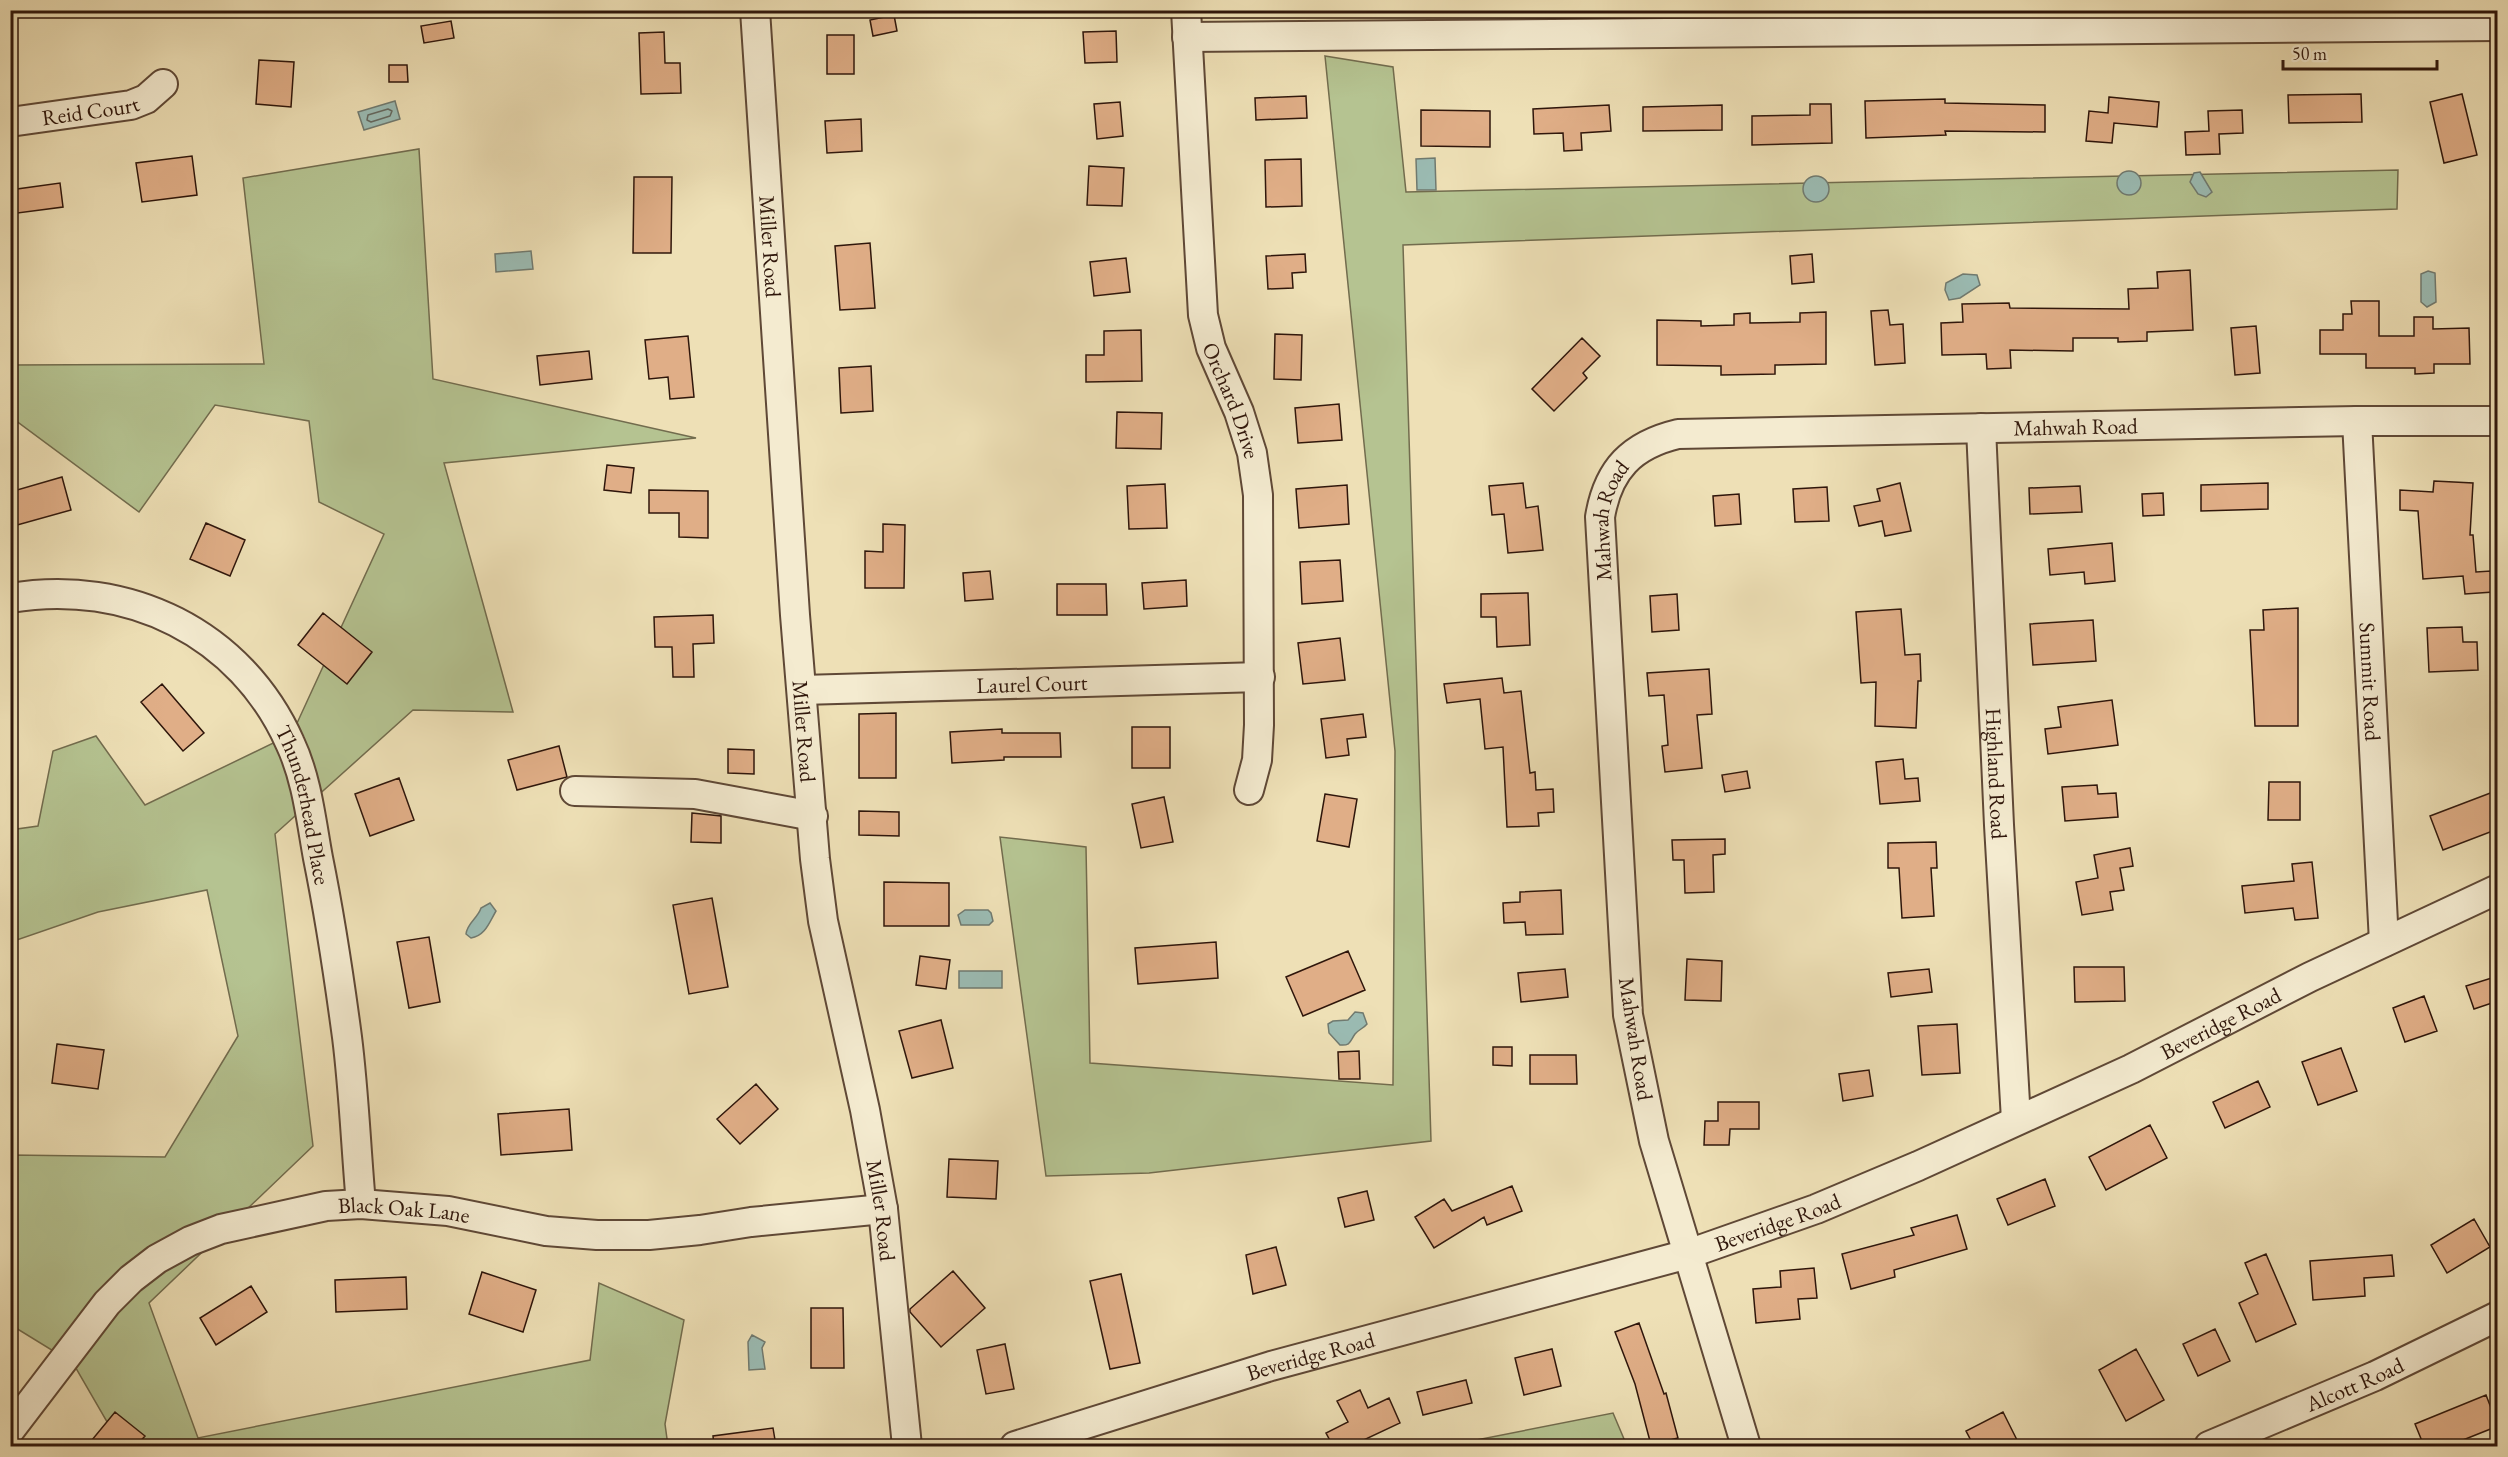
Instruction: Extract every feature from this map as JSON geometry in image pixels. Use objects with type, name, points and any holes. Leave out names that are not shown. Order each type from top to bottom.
[{"type":"street","name":"Miller Road","points":[[755,10],[794,591],[815,859],[823,921],[865,1110],[883,1209],[907,1446]]},
{"type":"street","points":[[1186,24],[2498,26]]},
{"type":"street","name":"Orchard Drive","points":[[1186,24],[1203,315],[1211,348],[1242,422],[1251,453],[1258,495],[1260,677],[1257,760],[1249,790]]},
{"type":"street","name":"Reid Court","points":[[10,122],[131,105],[146,99],[163,84]]},
{"type":"street","name":"Mahwah Road","points":[[1746,1446],[1654,1141],[1628,1015],[1600,517],[1604,498],[1617,471],[1641,448],[1659,439],[1678,434],[2357,421],[2498,421]]},
{"type":"street","name":"Summit Road","points":[[2357,421],[2384,942]]},
{"type":"street","name":"Highland Road","points":[[1981,428],[1998,813],[2016,1120]]},
{"type":"street","name":"Thunderhead Place","points":[[10,598],[64,593],[103,596],[137,605],[169,618],[203,637],[231,659],[255,685],[275,713],[291,744],[302,777],[331,922],[347,1039],[361,1204]]},
{"type":"street","name":"Laurel Court","points":[[802,690],[1260,677]]},
{"type":"street","points":[[575,791],[695,794],[813,816]]},
{"type":"street","name":"Beveridge Road","points":[[1015,1446],[1270,1366],[1688,1254],[1816,1209],[1918,1166],[2131,1069],[2310,976],[2498,889]]},
{"type":"street","name":"Black Oak Lane","points":[[10,1430],[107,1303],[131,1280],[157,1259],[190,1241],[221,1229],[326,1206],[361,1204],[448,1211],[546,1231],[597,1235],[680,1232],[751,1222],[883,1209]]},
{"type":"street","name":"Alcott Road","points":[[2209,1446],[2375,1376],[2498,1316]]},
{"type":"green space","points":[[1325,56],[1393,67],[1406,192],[2398,170],[2397,209],[1403,245],[1431,1141],[1149,1173],[1046,1176],[1000,837],[1086,847],[1090,1063],[1393,1085],[1395,751]]},
{"type":"green space","points":[[419,149],[433,379],[696,438],[444,463],[513,712],[413,710],[275,834],[313,1146],[149,1303],[198,1438],[590,1360],[599,1283],[684,1320],[665,1424],[668,1446],[121,1446],[73,1363],[11,1325],[11,1155],[165,1157],[238,1036],[207,890],[98,912],[11,942],[10,830],[38,826],[53,751],[96,736],[145,805],[292,734],[384,534],[319,502],[309,421],[215,405],[139,512],[11,417],[11,365],[264,364],[243,178]]},
{"type":"green space","points":[[1613,1413],[1627,1446],[1446,1446]]},
{"type":"water","points":[[395,101],[400,119],[364,130],[358,112]]},
{"type":"water","points":[[1435,158],[1436,190],[1417,190],[1416,159]]},
{"type":"water","points":[[2129,171],[2137,175],[2141,183],[2137,191],[2129,195],[2121,191],[2117,183],[2121,175]]},
{"type":"water","points":[[2200,172],[2212,192],[2206,197],[2198,194],[2190,182],[2194,173]]},
{"type":"water","points":[[1816,176],[1825,180],[1829,189],[1825,198],[1816,202],[1807,198],[1803,189],[1807,180]]},
{"type":"water","points":[[531,251],[533,269],[496,272],[495,254]]},
{"type":"water","points":[[2428,271],[2435,273],[2436,302],[2427,307],[2421,302],[2421,274]]},
{"type":"water","points":[[1963,274],[1977,275],[1980,285],[1960,298],[1949,300],[1945,290],[1946,283]]},
{"type":"water","points":[[490,903],[496,911],[489,924],[480,935],[471,938],[466,934],[468,927],[481,908]]},
{"type":"water","points":[[965,910],[988,910],[993,921],[989,925],[961,925],[958,915]]},
{"type":"water","points":[[959,971],[1002,971],[1002,988],[959,988]]},
{"type":"water","points":[[1355,1012],[1363,1013],[1367,1024],[1348,1044],[1340,1045],[1329,1033],[1328,1024],[1333,1021],[1348,1020]]},
{"type":"water","points":[[752,1335],[765,1342],[762,1348],[765,1369],[749,1370],[748,1342]]},
{"type":"building","points":[[894,15],[897,31],[873,36],[870,20]]},
{"type":"building","points":[[451,21],[454,38],[424,43],[421,26]]},
{"type":"building","points":[[1116,31],[1117,62],[1085,63],[1083,32]]},
{"type":"building","points":[[664,32],[665,63],[680,63],[681,93],[641,94],[639,33]]},
{"type":"building","points":[[827,35],[854,35],[854,74],[827,74]]},
{"type":"building","points":[[259,60],[294,62],[291,107],[256,104]]},
{"type":"building","points":[[389,65],[407,65],[408,82],[389,82]]},
{"type":"building","points":[[2361,94],[2362,122],[2289,123],[2288,95]]},
{"type":"building","points":[[2462,94],[2477,155],[2444,163],[2430,102]]},
{"type":"building","points":[[1306,96],[1307,118],[1256,120],[1255,98]]},
{"type":"building","points":[[2109,97],[2159,102],[2157,127],[2114,123],[2112,143],[2086,141],[2089,111],[2108,113]]},
{"type":"building","points":[[1945,99],[1945,103],[2045,105],[2045,132],[1945,131],[1946,135],[1866,138],[1865,101]]},
{"type":"building","points":[[1120,102],[1123,136],[1097,139],[1094,104]]},
{"type":"building","points":[[1810,104],[1831,104],[1832,143],[1752,145],[1752,116],[1810,115]]},
{"type":"building","points":[[1609,105],[1611,131],[1581,133],[1582,150],[1564,151],[1563,133],[1534,134],[1533,109]]},
{"type":"building","points":[[1722,105],[1722,130],[1643,131],[1643,107]]},
{"type":"building","points":[[1421,110],[1490,111],[1490,147],[1421,146]]},
{"type":"building","points":[[2242,110],[2243,133],[2219,134],[2220,154],[2186,155],[2185,132],[2209,131],[2208,111]]},
{"type":"building","points":[[861,119],[862,151],[827,153],[825,121]]},
{"type":"building","points":[[192,156],[197,195],[142,202],[136,163]]},
{"type":"building","points":[[1301,159],[1302,206],[1266,207],[1265,160]]},
{"type":"building","points":[[1089,166],[1124,168],[1122,206],[1087,205]]},
{"type":"building","points":[[634,177],[672,177],[671,253],[633,253]]},
{"type":"building","points":[[60,183],[63,207],[10,214],[10,190]]},
{"type":"building","points":[[870,243],[875,308],[840,310],[835,246]]},
{"type":"building","points":[[1305,254],[1306,272],[1292,273],[1293,288],[1268,289],[1266,256]]},
{"type":"building","points":[[1812,254],[1814,282],[1792,284],[1790,256]]},
{"type":"building","points":[[1126,258],[1130,292],[1094,296],[1090,262]]},
{"type":"building","points":[[2190,270],[2193,330],[2147,332],[2147,341],[2118,342],[2118,338],[2073,338],[2073,351],[2010,350],[2011,368],[1987,369],[1986,354],[1942,355],[1941,323],[1963,322],[1962,304],[2009,303],[2010,308],[2129,309],[2128,289],[2158,288],[2157,272]]},
{"type":"building","points":[[2351,301],[2379,301],[2379,336],[2414,336],[2414,317],[2433,317],[2433,329],[2469,328],[2470,364],[2434,364],[2434,373],[2415,374],[2415,368],[2366,368],[2366,354],[2320,354],[2320,330],[2343,330],[2343,314],[2352,314]]},
{"type":"building","points":[[1888,310],[1890,325],[1903,324],[1905,363],[1875,365],[1871,311]]},
{"type":"building","points":[[1826,312],[1826,364],[1775,365],[1775,374],[1721,375],[1721,366],[1657,365],[1657,320],[1701,321],[1701,326],[1734,325],[1734,314],[1750,313],[1750,323],[1800,322],[1800,313]]},
{"type":"building","points":[[2256,326],[2260,373],[2235,375],[2231,328]]},
{"type":"building","points":[[1141,330],[1142,381],[1086,382],[1086,355],[1104,355],[1104,331]]},
{"type":"building","points":[[1275,334],[1302,335],[1301,380],[1274,379]]},
{"type":"building","points":[[688,336],[694,397],[670,399],[668,377],[649,379],[645,340]]},
{"type":"building","points":[[1582,338],[1600,356],[1583,373],[1587,378],[1554,411],[1532,389]]},
{"type":"building","points":[[589,351],[592,379],[540,385],[537,356]]},
{"type":"building","points":[[871,366],[873,411],[841,413],[839,368]]},
{"type":"building","points":[[1339,404],[1342,440],[1298,443],[1295,408]]},
{"type":"building","points":[[1117,412],[1162,413],[1161,449],[1116,448]]},
{"type":"building","points":[[607,465],[634,468],[631,493],[604,490]]},
{"type":"building","points":[[62,477],[71,510],[10,527],[10,492]]},
{"type":"building","points":[[2434,481],[2473,483],[2470,535],[2473,535],[2476,572],[2491,571],[2493,592],[2465,594],[2463,576],[2423,579],[2418,511],[2400,510],[2400,490],[2433,492]]},
{"type":"building","points":[[1523,483],[1526,508],[1538,506],[1543,550],[1508,553],[1504,514],[1492,515],[1489,486]]},
{"type":"building","points":[[1900,483],[1911,531],[1885,536],[1882,521],[1859,526],[1854,506],[1880,501],[1877,489]]},
{"type":"building","points":[[2268,483],[2268,509],[2201,511],[2201,485]]},
{"type":"building","points":[[1165,484],[1167,528],[1129,529],[1127,486]]},
{"type":"building","points":[[1347,485],[1349,524],[1299,528],[1296,489]]},
{"type":"building","points":[[2080,486],[2082,512],[2030,514],[2029,488]]},
{"type":"building","points":[[1827,487],[1829,521],[1795,522],[1793,489]]},
{"type":"building","points":[[649,490],[708,491],[708,538],[679,537],[679,513],[649,513]]},
{"type":"building","points":[[2163,493],[2164,515],[2143,516],[2142,494]]},
{"type":"building","points":[[1739,494],[1741,524],[1715,526],[1713,496]]},
{"type":"building","points":[[206,523],[245,540],[230,576],[190,559]]},
{"type":"building","points":[[883,524],[905,525],[904,588],[865,588],[865,551],[883,552]]},
{"type":"building","points":[[2112,543],[2115,581],[2085,584],[2084,572],[2050,575],[2048,549]]},
{"type":"building","points":[[1340,560],[1343,601],[1302,604],[1300,562]]},
{"type":"building","points":[[990,571],[993,599],[965,601],[963,573]]},
{"type":"building","points":[[1186,580],[1187,606],[1144,609],[1142,583]]},
{"type":"building","points":[[1057,584],[1106,584],[1107,615],[1057,615]]},
{"type":"building","points":[[1528,593],[1530,645],[1497,647],[1496,617],[1481,617],[1481,594]]},
{"type":"building","points":[[1677,594],[1679,630],[1652,632],[1650,596]]},
{"type":"building","points":[[2298,608],[2298,726],[2255,726],[2250,630],[2264,630],[2263,610]]},
{"type":"building","points":[[1901,609],[1905,655],[1920,654],[1921,681],[1918,681],[1916,728],[1875,726],[1876,682],[1861,683],[1856,612]]},
{"type":"building","points":[[323,613],[372,652],[347,684],[298,645]]},
{"type":"building","points":[[713,615],[714,643],[693,644],[694,677],[673,677],[672,647],[655,647],[654,617]]},
{"type":"building","points":[[2093,620],[2096,661],[2033,665],[2030,624]]},
{"type":"building","points":[[2462,627],[2463,642],[2477,642],[2478,670],[2429,672],[2427,628]]},
{"type":"building","points":[[1340,638],[1345,680],[1303,684],[1298,643]]},
{"type":"building","points":[[1709,669],[1712,714],[1697,715],[1702,768],[1665,772],[1662,746],[1668,745],[1664,695],[1649,696],[1647,673]]},
{"type":"building","points":[[1502,678],[1504,693],[1521,691],[1530,773],[1535,772],[1536,790],[1553,789],[1554,812],[1538,813],[1539,826],[1507,827],[1503,747],[1485,749],[1480,699],[1447,703],[1444,684]]},
{"type":"building","points":[[162,684],[204,733],[183,751],[141,702]]},
{"type":"building","points":[[2112,700],[2118,745],[2048,754],[2045,729],[2061,727],[2058,707]]},
{"type":"building","points":[[896,713],[896,778],[859,778],[859,714]]},
{"type":"building","points":[[1363,714],[1366,737],[1347,739],[1349,755],[1326,758],[1321,719]]},
{"type":"building","points":[[1132,727],[1170,727],[1170,768],[1132,768]]},
{"type":"building","points":[[1002,729],[1002,733],[1060,733],[1061,757],[1004,757],[1004,760],[952,763],[950,732]]},
{"type":"building","points":[[559,746],[567,777],[517,790],[508,760]]},
{"type":"building","points":[[728,749],[754,750],[754,774],[728,773]]},
{"type":"building","points":[[1903,759],[1905,779],[1918,778],[1920,801],[1880,804],[1876,762]]},
{"type":"building","points":[[1747,771],[1750,788],[1725,792],[1722,775]]},
{"type":"building","points":[[399,778],[414,820],[370,836],[355,794]]},
{"type":"building","points":[[2269,782],[2300,782],[2300,820],[2268,820]]},
{"type":"building","points":[[2097,785],[2098,794],[2116,793],[2118,817],[2065,821],[2062,787]]},
{"type":"building","points":[[2493,792],[2498,805],[2498,829],[2443,850],[2430,816]]},
{"type":"building","points":[[1325,794],[1357,799],[1349,847],[1317,841]]},
{"type":"building","points":[[1164,797],[1173,842],[1141,848],[1132,804]]},
{"type":"building","points":[[859,811],[899,812],[899,836],[859,835]]},
{"type":"building","points":[[692,813],[721,816],[721,843],[691,842]]},
{"type":"building","points":[[1725,839],[1725,854],[1713,855],[1714,892],[1685,893],[1684,860],[1673,860],[1672,840]]},
{"type":"building","points":[[1936,842],[1937,868],[1931,868],[1934,916],[1902,918],[1899,868],[1888,868],[1888,843]]},
{"type":"building","points":[[2130,848],[2133,866],[2120,868],[2124,890],[2110,892],[2113,910],[2082,915],[2076,882],[2098,878],[2094,855]]},
{"type":"building","points":[[2312,862],[2318,918],[2295,920],[2293,908],[2245,913],[2242,886],[2294,881],[2292,864]]},
{"type":"building","points":[[884,882],[949,883],[949,926],[884,926]]},
{"type":"building","points":[[1561,890],[1563,934],[1526,935],[1525,922],[1504,923],[1503,903],[1520,902],[1520,892]]},
{"type":"building","points":[[712,898],[728,987],[689,994],[673,905]]},
{"type":"building","points":[[429,937],[440,1002],[409,1008],[397,942]]},
{"type":"building","points":[[1216,942],[1218,978],[1138,984],[1135,948]]},
{"type":"building","points":[[1348,951],[1365,990],[1303,1016],[1286,977]]},
{"type":"building","points":[[920,956],[950,960],[946,989],[916,985]]},
{"type":"building","points":[[1687,959],[1722,961],[1721,1001],[1685,1000]]},
{"type":"building","points":[[2074,967],[2124,967],[2125,1001],[2075,1002]]},
{"type":"building","points":[[1565,969],[1568,997],[1521,1002],[1518,973]]},
{"type":"building","points":[[1929,969],[1932,992],[1891,997],[1888,973]]},
{"type":"building","points":[[2498,976],[2498,1001],[2474,1009],[2466,986]]},
{"type":"building","points":[[2424,996],[2437,1031],[2405,1042],[2393,1008]]},
{"type":"building","points":[[941,1020],[953,1068],[912,1078],[899,1031]]},
{"type":"building","points":[[1957,1024],[1960,1073],[1922,1075],[1918,1026]]},
{"type":"building","points":[[57,1044],[104,1050],[98,1089],[52,1083]]},
{"type":"building","points":[[1493,1047],[1512,1047],[1512,1066],[1493,1065]]},
{"type":"building","points":[[2341,1048],[2357,1091],[2318,1105],[2302,1062]]},
{"type":"building","points":[[1359,1051],[1360,1079],[1339,1079],[1338,1052]]},
{"type":"building","points":[[1530,1055],[1576,1055],[1577,1084],[1530,1084]]},
{"type":"building","points":[[1869,1070],[1873,1096],[1843,1101],[1839,1074]]},
{"type":"building","points":[[2258,1081],[2270,1107],[2225,1128],[2213,1102]]},
{"type":"building","points":[[756,1084],[778,1109],[740,1144],[717,1119]]},
{"type":"building","points":[[1718,1102],[1759,1102],[1759,1129],[1730,1129],[1729,1145],[1704,1145],[1705,1121],[1718,1121]]},
{"type":"building","points":[[569,1109],[572,1150],[501,1155],[498,1114]]},
{"type":"building","points":[[2150,1125],[2167,1158],[2106,1190],[2089,1157]]},
{"type":"building","points":[[949,1159],[998,1161],[996,1199],[947,1197]]},
{"type":"building","points":[[2045,1179],[2055,1206],[2008,1225],[1997,1199]]},
{"type":"building","points":[[1512,1186],[1522,1211],[1487,1225],[1484,1217],[1434,1248],[1415,1217],[1444,1199],[1452,1211]]},
{"type":"building","points":[[1367,1191],[1374,1220],[1345,1227],[1338,1198]]},
{"type":"building","points":[[1957,1215],[1967,1249],[1894,1270],[1895,1277],[1851,1289],[1842,1254],[1914,1235],[1911,1228]]},
{"type":"building","points":[[2474,1219],[2490,1247],[2447,1273],[2431,1245]]},
{"type":"building","points":[[1276,1247],[1286,1285],[1253,1294],[1246,1255]]},
{"type":"building","points":[[2266,1254],[2296,1324],[2256,1342],[2239,1303],[2258,1294],[2245,1263]]},
{"type":"building","points":[[2392,1255],[2394,1276],[2364,1278],[2365,1296],[2313,1300],[2310,1261]]},
{"type":"building","points":[[1814,1268],[1817,1298],[1798,1299],[1800,1319],[1756,1323],[1753,1289],[1781,1287],[1780,1271]]},
{"type":"building","points":[[953,1271],[985,1308],[941,1347],[910,1312],[910,1309]]},
{"type":"building","points":[[482,1272],[536,1290],[523,1332],[469,1314]]},
{"type":"building","points":[[1121,1274],[1140,1363],[1110,1369],[1090,1281]]},
{"type":"building","points":[[406,1277],[407,1309],[336,1312],[335,1280]]},
{"type":"building","points":[[251,1286],[267,1312],[216,1345],[200,1318]]},
{"type":"building","points":[[811,1308],[843,1308],[844,1368],[811,1368]]},
{"type":"building","points":[[1639,1323],[1664,1394],[1666,1393],[1678,1438],[1651,1445],[1635,1384],[1615,1332]]},
{"type":"building","points":[[2215,1329],[2230,1361],[2198,1376],[2183,1344]]},
{"type":"building","points":[[1005,1344],[1014,1389],[986,1394],[977,1350]]},
{"type":"building","points":[[1552,1349],[1561,1386],[1524,1395],[1515,1358]]},
{"type":"building","points":[[2136,1349],[2164,1400],[2126,1421],[2099,1370]]},
{"type":"building","points":[[1466,1380],[1472,1403],[1423,1415],[1417,1392]]},
{"type":"building","points":[[1360,1390],[1368,1408],[1389,1398],[1400,1423],[1351,1446],[1333,1446],[1326,1433],[1348,1422],[1337,1401]]},
{"type":"building","points":[[2486,1395],[2498,1426],[2448,1446],[2424,1446],[2415,1424]]},
{"type":"building","points":[[115,1412],[145,1436],[136,1446],[87,1446]]},
{"type":"building","points":[[2003,1412],[2020,1446],[1974,1446],[1966,1431]]},
{"type":"building","points":[[773,1428],[776,1446],[714,1446],[713,1436]]}]
